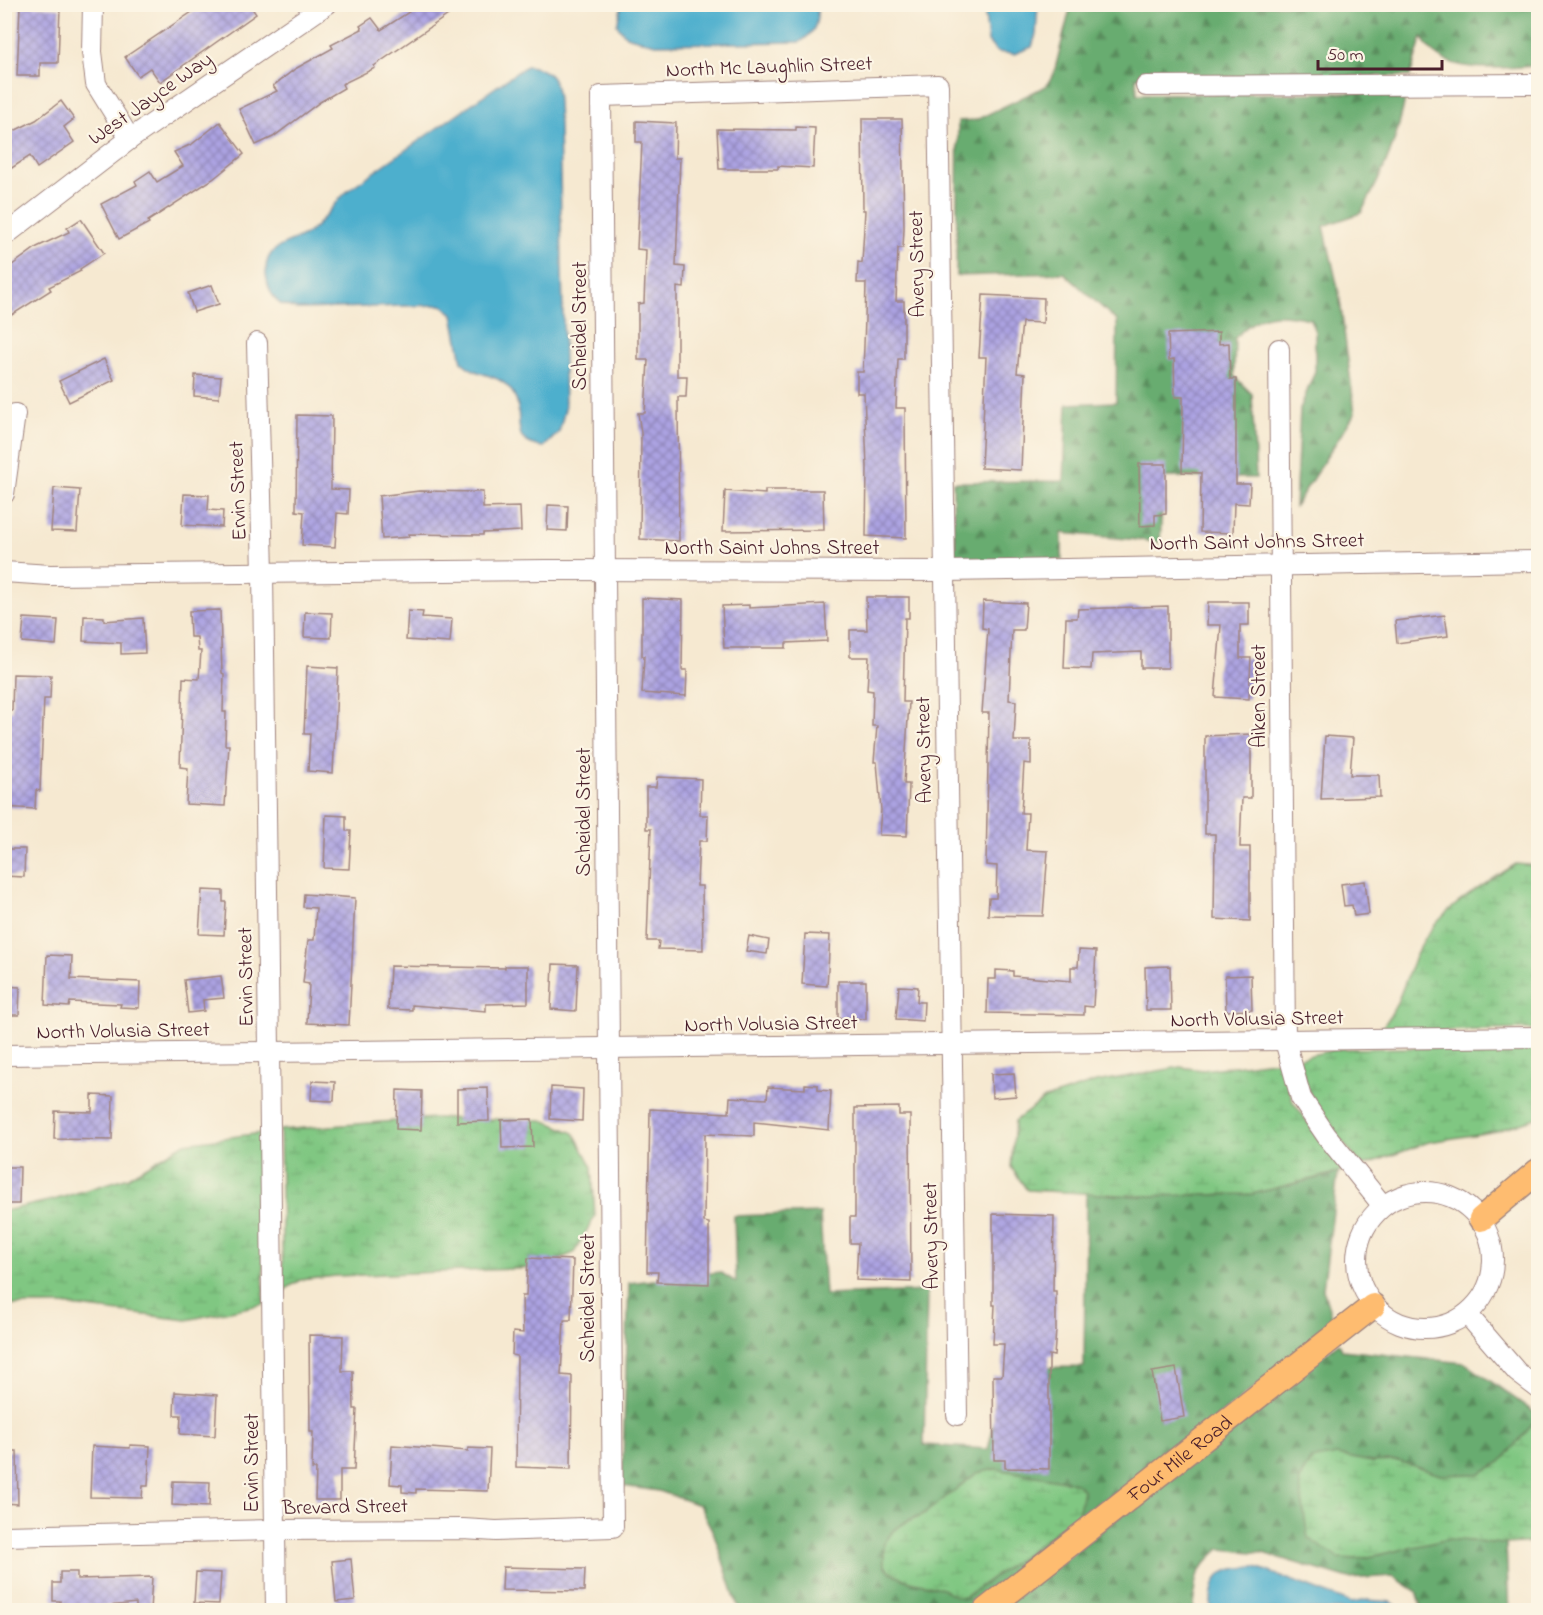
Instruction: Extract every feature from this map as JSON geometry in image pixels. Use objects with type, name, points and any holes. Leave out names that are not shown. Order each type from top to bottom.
[{"type":"main road","points":[[1480,1219],[1539,1171]]},
{"type":"main road","name":"Four Mile Road","points":[[986,1611],[1373,1306]]},
{"type":"street","points":[[93,4],[92,52],[96,84],[130,139]]},
{"type":"street","name":"West Jayce Way","points":[[4,236],[130,139],[327,4]]},
{"type":"street","points":[[1146,86],[1539,84]]},
{"type":"street","name":"North Mc Laughlin Street","points":[[601,96],[938,85]]},
{"type":"street","name":"Avery Street","points":[[938,85],[957,1415]]},
{"type":"street","name":"Scheidel Street","points":[[601,96],[613,1527]]},
{"type":"street","name":"Ervin Street","points":[[257,343],[263,572],[276,1611]]},
{"type":"street","name":"Aiken Street","points":[[1279,350],[1285,1041],[1301,1098],[1326,1135],[1383,1206]]},
{"type":"street","points":[[4,494],[15,414]]},
{"type":"street","name":"North Saint Johns Street","points":[[4,572],[50,575],[605,570],[945,571],[1539,561]]},
{"type":"street","name":"North Volusia Street","points":[[4,1055],[1539,1037]]},
{"type":"street","points":[[1433,1192],[1461,1202],[1480,1219],[1494,1244],[1494,1266],[1485,1293],[1467,1314],[1440,1328],[1418,1328],[1393,1320],[1373,1306],[1359,1281],[1357,1261],[1360,1241],[1371,1219],[1383,1206],[1397,1197],[1433,1192]]},
{"type":"street","points":[[1467,1314],[1518,1372],[1539,1388]]},
{"type":"street","name":"Brevard Street","points":[[4,1536],[463,1528],[496,1532],[613,1527]]},
{"type":"green space","points":[[1071,5],[1538,5],[1538,66],[1490,68],[1457,64],[1443,59],[1431,50],[1422,37],[1410,76],[1136,77],[1137,94],[1406,93],[1389,155],[1361,213],[1324,226],[1339,293],[1355,413],[1295,506],[1300,409],[1315,371],[1315,332],[1310,319],[1288,315],[1261,318],[1235,338],[1234,376],[1252,394],[1256,478],[1164,477],[1160,542],[1062,533],[1062,560],[954,562],[953,482],[1064,481],[1067,404],[1116,402],[1117,321],[1064,273],[956,276],[958,121],[976,120],[1046,86],[1054,73]]},
{"type":"green space","points":[[1516,864],[1538,866],[1538,1029],[1378,1032],[1392,1012],[1421,945],[1430,932],[1463,899]]},
{"type":"green space","points":[[1538,1046],[1538,1117],[1497,1131],[1429,1142],[1362,1166],[1334,1131],[1310,1094],[1299,1058],[1337,1049]]},
{"type":"green space","points":[[1280,1060],[1293,1102],[1343,1171],[1252,1194],[1139,1196],[1027,1190],[1011,1167],[1015,1121],[1045,1099],[1096,1082],[1180,1067],[1203,1070]]},
{"type":"green space","points":[[434,1118],[543,1120],[574,1133],[592,1167],[595,1216],[574,1253],[537,1268],[336,1276],[300,1280],[283,1291],[280,1130]]},
{"type":"green space","points":[[261,1133],[264,1304],[187,1320],[62,1305],[5,1305],[4,1211],[57,1199],[129,1177],[185,1143]]},
{"type":"green space","points":[[1338,1173],[1323,1289],[1334,1325],[972,1610],[739,1610],[714,1534],[699,1505],[659,1491],[622,1486],[629,1283],[720,1272],[736,1282],[734,1216],[820,1213],[825,1295],[927,1291],[924,1445],[988,1449],[1007,1368],[1084,1367],[1086,1193],[1139,1196],[1252,1194]],"holes":[[[996,1469],[1075,1483],[1083,1490],[1077,1516],[966,1597],[902,1578],[889,1571],[884,1565],[884,1544],[893,1531],[907,1521],[924,1514],[978,1473]]]},
{"type":"green space","points":[[1339,1343],[1342,1350],[1465,1363],[1538,1415],[1538,1418],[1501,1462],[1479,1474],[1440,1475],[1399,1461],[1371,1462],[1336,1455],[1306,1516],[1308,1537],[1338,1558],[1359,1559],[1449,1539],[1506,1544],[1509,1610],[1422,1610],[1416,1591],[1393,1576],[1349,1579],[1263,1553],[1220,1549],[1201,1569],[1195,1582],[1194,1610],[1001,1610]]},
{"type":"green space","points":[[1538,1418],[1538,1542],[1505,1544],[1449,1539],[1359,1559],[1338,1558],[1308,1538],[1299,1480],[1311,1460],[1336,1455],[1371,1462],[1399,1461],[1440,1475],[1479,1474],[1501,1462]]},
{"type":"green space","points":[[996,1469],[1075,1483],[1083,1490],[1078,1516],[965,1597],[958,1597],[940,1588],[903,1579],[884,1565],[884,1544],[893,1531],[924,1514],[977,1473]]},
{"type":"water","points":[[622,4],[817,5],[817,17],[813,31],[800,42],[655,44],[626,36],[617,25]]},
{"type":"water","points":[[984,5],[1038,5],[1036,34],[1032,47],[1014,54],[997,52],[988,42]]},
{"type":"water","points":[[526,66],[538,68],[552,78],[557,93],[559,124],[565,409],[559,432],[544,447],[532,445],[521,434],[517,402],[507,386],[502,381],[475,371],[462,362],[453,314],[442,305],[297,309],[285,306],[274,298],[266,276],[267,261],[271,254],[281,246],[309,232],[351,188]]},
{"type":"water","points":[[1256,1567],[1352,1603],[1367,1600],[1392,1602],[1401,1610],[1211,1610],[1213,1588],[1220,1575],[1234,1569]]},
{"type":"building","points":[[204,4],[249,4],[256,14],[160,82],[150,68],[138,76],[125,57]]},
{"type":"building","points":[[405,4],[464,4],[374,66],[375,68],[342,84],[344,88],[320,102],[273,137],[256,145],[239,109],[277,91],[273,86],[295,69],[333,48],[331,45],[362,29],[360,26],[372,18],[381,30],[409,12]]},
{"type":"building","points":[[20,5],[60,8],[58,63],[40,63],[40,76],[17,76]]},
{"type":"building","points":[[61,101],[74,119],[64,127],[74,142],[37,168],[30,156],[4,173],[4,136],[36,120]]},
{"type":"building","points":[[862,119],[902,119],[904,228],[903,248],[898,248],[896,301],[904,301],[904,359],[898,359],[896,408],[905,408],[906,538],[866,536],[867,467],[864,393],[857,393],[857,372],[863,372],[866,283],[857,283],[858,262],[862,263],[865,210],[863,210]]},
{"type":"building","points":[[636,121],[676,123],[675,158],[680,158],[676,266],[685,267],[684,288],[677,287],[677,376],[687,376],[686,397],[678,397],[679,541],[640,539],[641,433],[638,413],[645,413],[648,360],[638,360],[638,304],[644,303],[646,250],[637,249],[642,142],[636,142]]},
{"type":"building","points":[[220,122],[244,154],[213,179],[148,221],[149,223],[119,239],[101,204],[137,185],[135,181],[150,171],[157,182],[183,166],[174,152],[192,144]]},
{"type":"building","points":[[796,127],[815,128],[813,168],[778,166],[778,169],[719,169],[717,129],[796,130]]},
{"type":"building","points":[[81,219],[104,253],[80,269],[81,271],[49,287],[51,290],[4,320],[4,271],[37,247],[69,232],[67,228]]},
{"type":"building","points":[[212,285],[219,304],[194,312],[188,293]]},
{"type":"building","points":[[983,295],[1044,298],[1043,323],[1022,322],[1017,373],[1025,374],[1021,470],[981,468],[986,357],[979,357]]},
{"type":"building","points":[[1219,332],[1219,344],[1229,343],[1230,379],[1236,379],[1236,484],[1250,484],[1249,504],[1234,503],[1233,533],[1200,532],[1201,473],[1182,472],[1183,397],[1175,397],[1174,359],[1169,360],[1168,334]]},
{"type":"building","points":[[104,359],[114,380],[69,402],[59,381]]},
{"type":"building","points":[[195,375],[221,377],[219,398],[194,396]]},
{"type":"building","points":[[297,415],[332,416],[331,489],[349,490],[348,514],[337,513],[335,547],[302,545],[304,512],[296,511]]},
{"type":"building","points":[[1139,464],[1166,464],[1166,514],[1155,515],[1155,525],[1140,526]]},
{"type":"building","points":[[54,488],[80,490],[77,532],[51,531]]},
{"type":"building","points":[[765,490],[823,490],[824,530],[723,531],[725,491],[765,494]]},
{"type":"building","points":[[419,491],[483,492],[483,508],[520,507],[521,531],[483,533],[483,535],[408,534],[409,537],[382,539],[379,496]]},
{"type":"building","points":[[184,494],[209,495],[208,510],[223,511],[222,527],[182,525]]},
{"type":"building","points":[[548,505],[568,506],[567,531],[547,530]]},
{"type":"building","points":[[866,597],[909,597],[909,618],[905,618],[903,702],[909,702],[904,784],[909,784],[907,836],[879,835],[881,810],[877,762],[874,762],[877,726],[872,726],[873,691],[867,690],[869,657],[850,657],[850,630],[867,630]]},
{"type":"building","points":[[642,598],[683,600],[682,670],[687,670],[686,696],[642,693],[644,656],[642,656]]},
{"type":"building","points":[[983,601],[1026,603],[1024,630],[1012,630],[1009,700],[1016,701],[1014,741],[1031,741],[1031,764],[1024,763],[1021,813],[1028,813],[1026,850],[1048,851],[1043,916],[988,915],[989,898],[996,898],[997,866],[986,865],[989,713],[982,713],[988,629],[982,628]]},
{"type":"building","points":[[1208,602],[1249,602],[1249,625],[1240,625],[1240,658],[1251,658],[1249,699],[1215,697],[1221,625],[1207,625]]},
{"type":"building","points":[[825,604],[827,641],[786,643],[786,648],[724,648],[722,606],[749,605],[749,608]]},
{"type":"building","points":[[1168,606],[1168,668],[1141,668],[1141,652],[1092,654],[1091,669],[1064,668],[1066,618],[1077,618],[1078,609]]},
{"type":"building","points":[[220,610],[222,673],[224,674],[223,712],[226,712],[225,745],[229,745],[225,806],[186,804],[188,768],[180,767],[183,678],[199,679],[201,651],[198,651],[197,637],[190,637],[189,611]]},
{"type":"building","points":[[408,611],[423,612],[422,617],[452,619],[450,643],[406,640]]},
{"type":"building","points":[[305,612],[332,613],[331,638],[304,637]]},
{"type":"building","points":[[1445,615],[1448,636],[1397,643],[1395,621]]},
{"type":"building","points":[[84,616],[104,617],[104,621],[143,618],[145,653],[121,654],[121,643],[83,641]]},
{"type":"building","points":[[24,618],[58,620],[56,645],[22,642]]},
{"type":"building","points":[[307,666],[338,668],[333,773],[308,771],[310,734],[304,734]]},
{"type":"building","points":[[13,674],[51,675],[50,699],[44,699],[40,791],[36,790],[35,809],[4,807],[6,710],[12,711]]},
{"type":"building","points":[[1251,734],[1251,798],[1242,798],[1240,847],[1250,847],[1250,921],[1214,919],[1215,834],[1205,834],[1205,736]]},
{"type":"building","points":[[1325,736],[1353,738],[1350,775],[1379,775],[1380,797],[1321,799]]},
{"type":"building","points":[[657,777],[701,779],[700,815],[708,815],[707,841],[699,841],[697,886],[702,886],[703,950],[658,949],[659,941],[647,941],[651,829],[646,829],[646,787],[656,787]]},
{"type":"building","points":[[326,815],[346,816],[346,831],[351,831],[349,869],[324,868]]},
{"type":"building","points":[[4,849],[25,849],[24,877],[4,876]]},
{"type":"building","points":[[1365,881],[1369,914],[1354,916],[1352,905],[1344,906],[1341,884]]},
{"type":"building","points":[[202,890],[223,891],[223,902],[226,902],[224,935],[199,934]]},
{"type":"building","points":[[304,894],[355,898],[349,1025],[307,1023],[309,984],[303,983],[308,940],[314,940],[316,908],[303,907]]},
{"type":"building","points":[[805,934],[830,935],[827,986],[802,984]]},
{"type":"building","points":[[749,936],[769,940],[767,954],[746,951]]},
{"type":"building","points":[[1079,950],[1096,951],[1093,1007],[1084,1006],[1084,1015],[987,1013],[988,979],[996,979],[996,970],[1013,971],[1013,976],[1071,981],[1071,967],[1078,967]]},
{"type":"building","points":[[47,955],[72,956],[71,979],[140,982],[139,1008],[120,1007],[121,1004],[70,1002],[69,1007],[45,1005]]},
{"type":"building","points":[[553,964],[578,965],[576,1011],[551,1009]]},
{"type":"building","points":[[390,966],[505,968],[505,966],[528,966],[528,1003],[486,1004],[486,1011],[412,1005],[412,1010],[388,1009]]},
{"type":"building","points":[[1170,966],[1171,1010],[1146,1010],[1145,967]]},
{"type":"building","points":[[1251,975],[1252,1010],[1226,1011],[1225,976]]},
{"type":"building","points":[[221,976],[224,998],[203,1000],[204,1011],[188,1013],[184,980]]},
{"type":"building","points":[[838,981],[866,981],[866,1019],[838,1018]]},
{"type":"building","points":[[4,986],[20,987],[19,1015],[4,1015]]},
{"type":"building","points":[[899,986],[918,987],[917,1002],[924,1002],[923,1021],[896,1019]]},
{"type":"building","points":[[1014,1073],[1016,1096],[992,1098],[991,1074]]},
{"type":"building","points":[[312,1081],[335,1082],[334,1101],[311,1100]]},
{"type":"building","points":[[805,1084],[818,1085],[818,1090],[831,1091],[829,1130],[754,1122],[754,1136],[705,1134],[704,1222],[709,1223],[709,1284],[657,1282],[658,1272],[647,1272],[650,1109],[729,1113],[730,1097],[767,1099],[768,1087],[805,1089]]},
{"type":"building","points":[[551,1087],[583,1089],[582,1121],[550,1119]]},
{"type":"building","points":[[488,1088],[489,1121],[457,1122],[457,1089]]},
{"type":"building","points":[[397,1090],[422,1091],[421,1130],[396,1129]]},
{"type":"building","points":[[92,1095],[113,1096],[112,1140],[54,1139],[55,1111],[92,1112]]},
{"type":"building","points":[[899,1107],[899,1115],[910,1115],[911,1282],[856,1280],[858,1243],[850,1243],[850,1217],[855,1217],[855,1108]]},
{"type":"building","points":[[532,1119],[533,1147],[502,1148],[501,1120]]},
{"type":"building","points":[[4,1167],[20,1167],[19,1204],[4,1204]]},
{"type":"building","points":[[993,1214],[1054,1216],[1053,1291],[1056,1291],[1056,1330],[1054,1356],[1049,1355],[1049,1469],[1005,1468],[1005,1460],[994,1460],[993,1376],[1002,1376],[1004,1344],[993,1344],[995,1305],[993,1305]]},
{"type":"building","points":[[528,1258],[573,1260],[571,1320],[564,1320],[561,1375],[572,1376],[571,1469],[516,1467],[517,1356],[512,1355],[513,1332],[523,1333],[522,1296],[526,1296]]},
{"type":"building","points":[[309,1335],[343,1336],[342,1371],[353,1371],[354,1409],[357,1409],[354,1470],[340,1470],[340,1500],[315,1500],[316,1469],[312,1469],[313,1432],[310,1432]]},
{"type":"building","points":[[1176,1368],[1184,1417],[1160,1421],[1152,1372]]},
{"type":"building","points":[[175,1392],[217,1395],[215,1436],[180,1434],[181,1415],[174,1415]]},
{"type":"building","points":[[130,1445],[150,1446],[148,1486],[143,1486],[142,1498],[90,1497],[92,1446],[130,1448]]},
{"type":"building","points":[[392,1445],[468,1451],[468,1448],[490,1449],[488,1491],[416,1489],[416,1493],[402,1492],[402,1485],[390,1484]]},
{"type":"building","points":[[4,1451],[17,1451],[18,1504],[4,1503]]},
{"type":"building","points":[[173,1481],[210,1482],[209,1507],[172,1505]]},
{"type":"building","points":[[351,1559],[355,1600],[336,1602],[332,1561]]},
{"type":"building","points":[[503,1567],[585,1569],[584,1591],[502,1590]]},
{"type":"building","points":[[60,1572],[77,1572],[77,1579],[152,1577],[150,1611],[136,1611],[136,1603],[60,1611],[60,1601],[53,1601],[53,1583],[60,1583]]},
{"type":"building","points":[[196,1572],[221,1573],[219,1604],[194,1603]]}]
